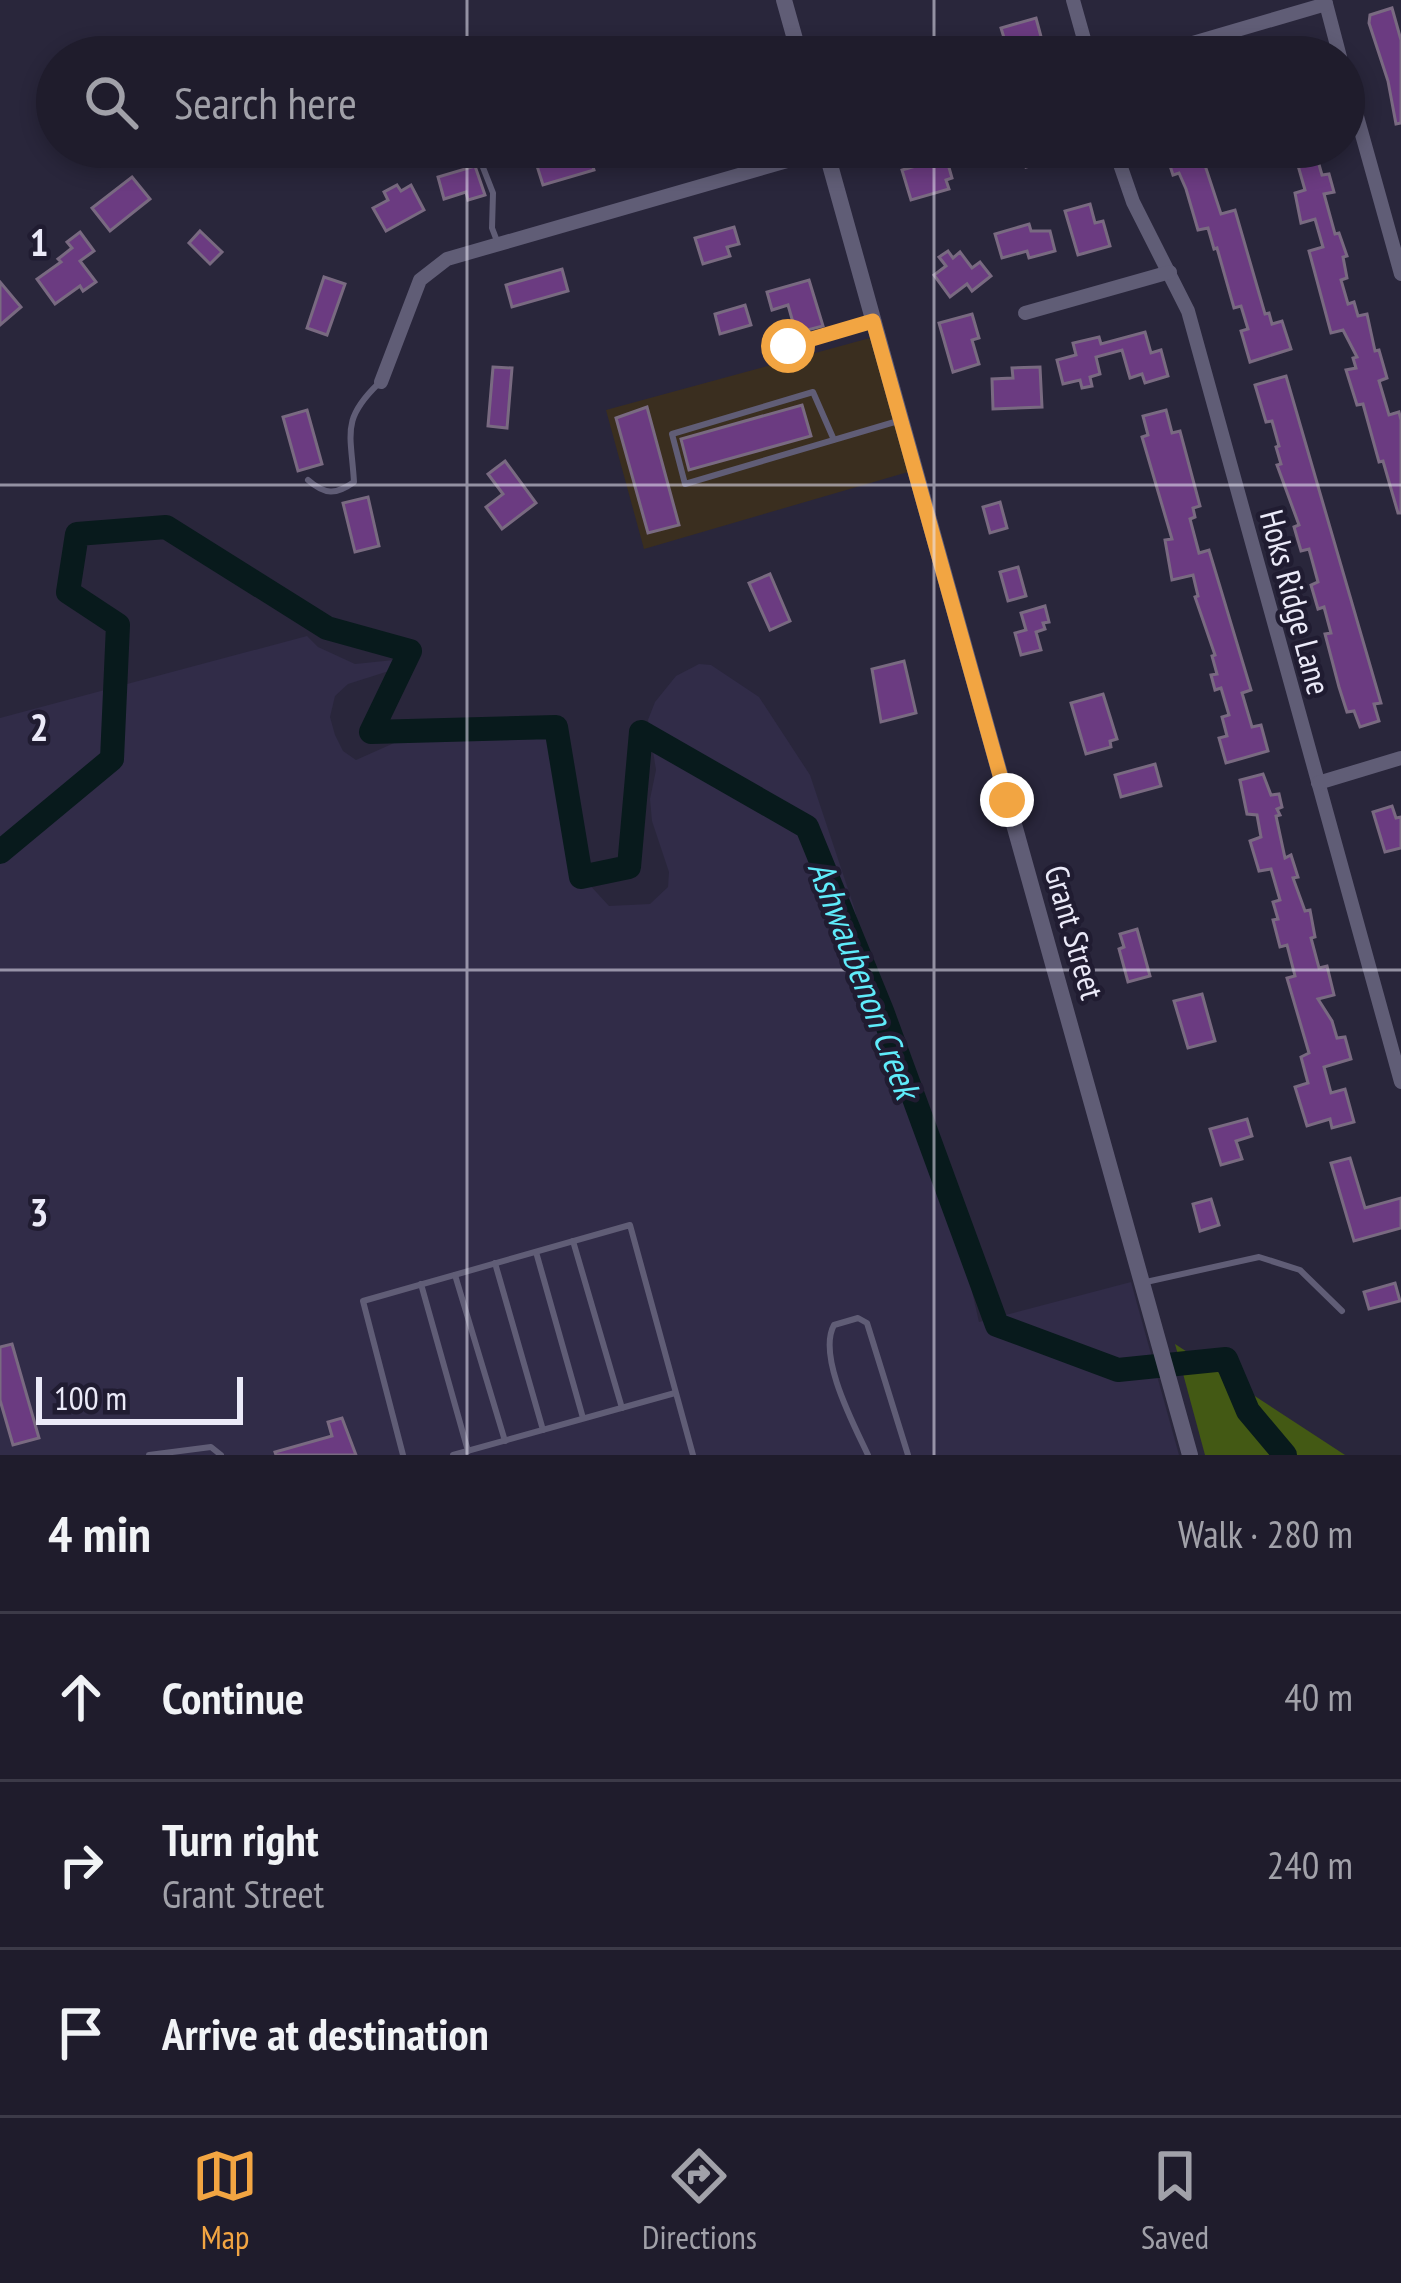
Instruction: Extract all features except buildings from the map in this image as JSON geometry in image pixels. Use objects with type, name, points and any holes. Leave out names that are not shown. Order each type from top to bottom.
[{"type":"street","points":[[784,0],[794,36]]},
{"type":"street","points":[[1073,0],[1083,36]]},
{"type":"street","points":[[1213,36],[1325,2],[1334,36]]},
{"type":"street","points":[[1365,136],[1395,230],[1401,274]]},
{"type":"street","points":[[381,382],[420,280],[447,259],[760,168]]},
{"type":"street","name":"Grant Street","points":[[834,168],[1190,1455]]},
{"type":"street","name":"Hoks Ridge Lane","points":[[1121,168],[1133,202],[1188,311],[1401,1082]]},
{"type":"street","points":[[1025,313],[1170,272]]},
{"type":"street","points":[[1318,783],[1401,758]]},
{"type":"lane","points":[[483,168],[493,193],[498,244]]},
{"type":"lane","points":[[788,346],[873,321]]},
{"type":"lane","points":[[308,480],[322,492],[339,493],[354,482],[351,427],[355,407],[381,382]]},
{"type":"lane","points":[[834,440],[813,392],[672,434],[685,484],[834,440],[901,420]]},
{"type":"lane","points":[[403,1455],[363,1301],[630,1225],[693,1455]]},
{"type":"lane","points":[[573,1241],[622,1408]]},
{"type":"lane","points":[[536,1252],[583,1418]]},
{"type":"lane","points":[[1142,1283],[1258,1257],[1300,1270],[1342,1312]]},
{"type":"lane","points":[[495,1263],[543,1430]]},
{"type":"lane","points":[[455,1275],[505,1441]]},
{"type":"lane","points":[[421,1284],[468,1451]]},
{"type":"lane","points":[[868,1455],[848,1417],[828,1344],[834,1325],[858,1318],[868,1323],[908,1455]]},
{"type":"lane","points":[[453,1455],[675,1393]]},
{"type":"lane","points":[[149,1455],[211,1447],[221,1455]]},
{"type":"shaded area","points":[[870,338],[908,472],[644,549],[606,410]]},
{"type":"shaded area","points":[[307,636],[318,647],[355,664],[394,660],[389,671],[348,684],[335,696],[330,717],[335,735],[343,751],[356,760],[412,735],[552,733],[558,739],[570,837],[587,882],[609,906],[650,904],[668,887],[669,872],[652,821],[650,799],[656,770],[648,720],[655,702],[676,676],[699,664],[711,665],[759,697],[810,775],[854,907],[904,1098],[967,1269],[979,1322],[1131,1282],[1179,1455],[0,1455],[0,718]]},
{"type":"green space","points":[[1175,1344],[1345,1455],[1205,1455]]},
{"type":"waterway","name":"Ashwaubenon Creek","points":[[0,852],[112,759],[118,625],[68,592],[77,534],[166,527],[327,628],[410,651],[371,732],[556,727],[581,877],[629,867],[641,732],[807,827],[882,1011],[997,1325],[1118,1370],[1226,1359],[1248,1411],[1285,1455]]},
{"type":"route","points":[[788,346],[873,321],[1007,800]]}]
